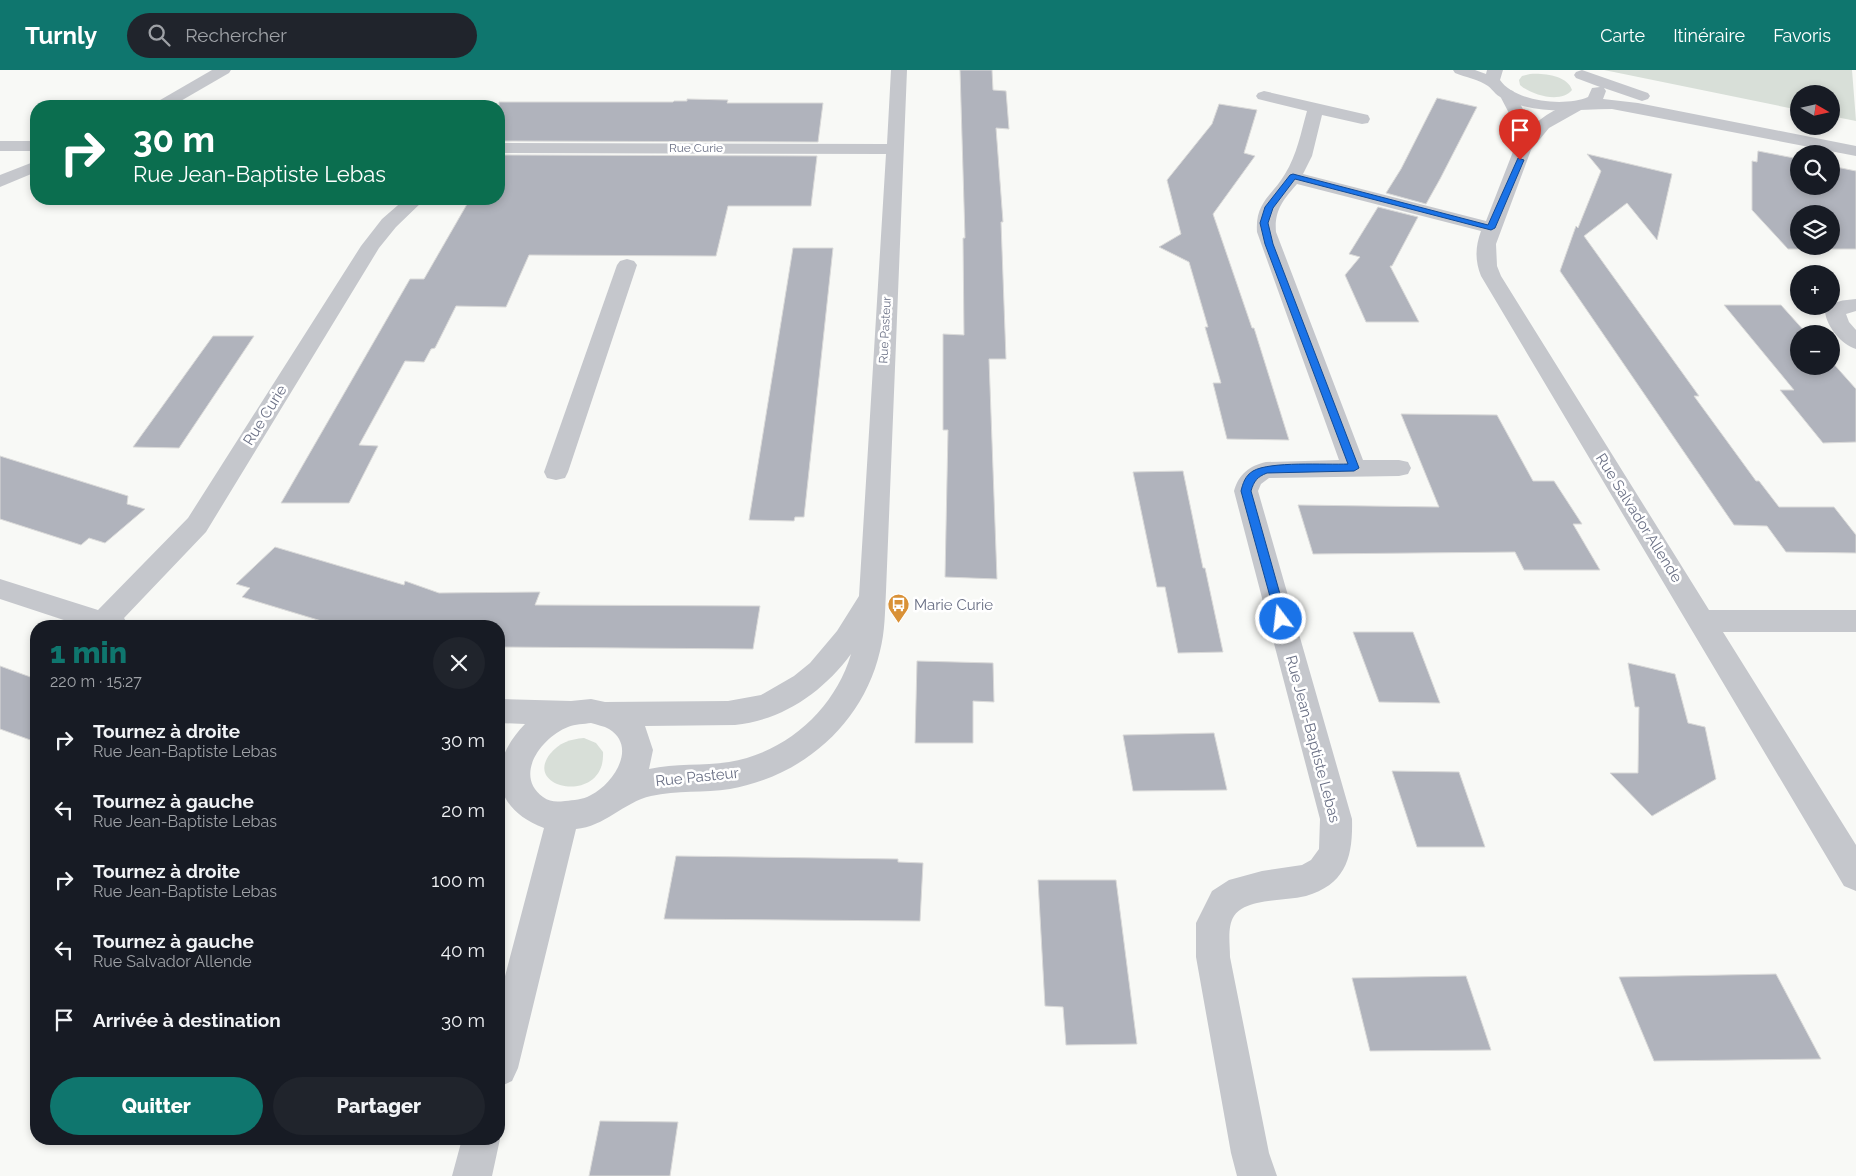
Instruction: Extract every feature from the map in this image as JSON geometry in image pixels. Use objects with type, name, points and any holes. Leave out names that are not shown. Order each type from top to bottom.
[{"type":"street","points":[[172,100],[224,70]]},
{"type":"street","name":"Rue Pasteur","points":[[619,793],[653,781],[714,777],[746,772],[780,761],[808,743],[838,711],[860,672],[868,646],[873,591],[899,70]]},
{"type":"street","points":[[1461,70],[1499,83],[1540,106],[1612,104],[1856,151]]},
{"type":"street","points":[[1523,149],[1543,124],[1595,100],[1599,92],[1594,84],[1576,72]]},
{"type":"street","points":[[1576,72],[1633,94],[1815,142]]},
{"type":"street","points":[[1499,83],[1519,117],[1523,149]]},
{"type":"street","points":[[1264,96],[1362,119]]},
{"type":"street","points":[[1316,108],[1303,156],[1293,177],[1269,207],[1264,223],[1354,468]]},
{"type":"street","points":[[0,146],[30,146]]},
{"type":"street","name":"Rue Curie","points":[[505,148],[894,149]]},
{"type":"street","name":"Rue Salvador Allende","points":[[1523,149],[1513,179],[1491,228],[1486,244],[1487,266],[1491,276],[1856,876]]},
{"type":"street","points":[[0,182],[30,169]]},
{"type":"street","points":[[1293,177],[1491,228]]},
{"type":"street","name":"Rue Curie","points":[[113,620],[197,525],[370,246],[389,223],[409,205]]},
{"type":"street","points":[[556,472],[627,264]]},
{"type":"street","points":[[1856,305],[1844,306],[1835,311],[1840,324],[1856,342]]},
{"type":"street","name":"Rue Jean-Baptiste Lebas","points":[[1258,1176],[1250,1153],[1213,957],[1211,940],[1213,926],[1223,904],[1241,890],[1314,878],[1326,868],[1334,856],[1337,838],[1336,820],[1246,491],[1249,481],[1255,474],[1266,470],[1399,468]]},
{"type":"street","name":"Rue Curie","points":[[0,588],[97,620]]},
{"type":"street","name":"Rue Pasteur","points":[[608,714],[628,726],[637,746],[635,770],[619,793],[597,809],[580,815],[553,816],[537,811],[520,795],[507,776],[514,773],[518,757],[532,736],[547,724],[573,713],[591,711],[608,714],[733,713],[777,702],[804,685],[831,660],[859,620],[873,591]]},
{"type":"street","points":[[1702,621],[1856,621]]},
{"type":"street","points":[[505,711],[573,713]]},
{"type":"street","points":[[505,1044],[563,816]]},
{"type":"street","points":[[472,1176],[480,1145]]},
{"type":"shaded area","points":[[1604,70],[1852,70],[1856,121],[1840,118],[1840,85],[1790,85],[1790,108]]},
{"type":"shaded area","points":[[1530,74],[1560,78],[1572,90],[1561,97],[1538,95],[1520,85],[1519,80],[1522,76]]},
{"type":"shaded area","points":[[584,738],[596,743],[603,752],[600,769],[592,780],[580,785],[567,786],[555,783],[547,776],[544,766],[550,754],[565,742]]},
{"type":"building","points":[[960,70],[992,70],[993,90],[1006,91],[1009,129],[996,128],[1003,222],[1001,222],[1006,359],[989,359],[997,579],[945,577],[948,430],[943,430],[943,334],[964,335],[963,238],[965,238]]},
{"type":"building","points":[[1437,98],[1477,107],[1426,204],[1386,193],[1401,169]]},
{"type":"building","points":[[687,99],[728,100],[727,103],[823,103],[818,142],[505,141],[505,102],[687,101]]},
{"type":"building","points":[[1219,104],[1257,110],[1244,153],[1255,156],[1213,214],[1252,328],[1254,328],[1289,440],[1227,439],[1213,383],[1221,383],[1205,327],[1208,327],[1189,262],[1159,247],[1181,234],[1167,180],[1212,124]]},
{"type":"building","points":[[1758,151],[1790,157],[1790,195],[1840,195],[1840,168],[1856,171],[1856,249],[1840,249],[1840,205],[1790,205],[1790,249],[1788,249],[1752,210],[1752,161],[1757,162]]},
{"type":"building","points":[[1587,154],[1672,174],[1657,240],[1627,203],[1584,236],[1699,396],[1694,396],[1756,481],[1759,481],[1779,507],[1834,507],[1856,535],[1856,553],[1786,552],[1767,526],[1734,525],[1560,271],[1576,226],[1578,228],[1601,171]]},
{"type":"building","points":[[505,155],[817,156],[811,206],[728,206],[716,256],[529,255],[506,307],[456,306],[435,348],[431,349],[424,362],[405,361],[359,445],[378,446],[349,503],[281,503],[410,279],[424,279],[467,205],[505,205]]},
{"type":"building","points":[[1378,207],[1418,217],[1392,266],[1390,266],[1419,322],[1366,322],[1345,275],[1360,257],[1349,254]]},
{"type":"building","points":[[793,248],[833,248],[804,517],[795,517],[794,521],[749,520]]},
{"type":"building","points":[[1724,305],[1781,305],[1799,325],[1790,325],[1790,375],[1840,375],[1840,371],[1856,389],[1856,442],[1823,443],[1780,390],[1794,390]]},
{"type":"building","points":[[213,336],[254,336],[179,448],[133,447]]},
{"type":"building","points":[[1401,414],[1497,415],[1533,481],[1554,481],[1582,524],[1573,524],[1600,570],[1524,570],[1515,552],[1313,554],[1298,505],[1439,507]]},
{"type":"building","points":[[0,456],[128,496],[127,504],[145,509],[105,543],[89,538],[81,545],[0,519]]},
{"type":"building","points":[[1183,471],[1223,652],[1178,653],[1165,587],[1157,587],[1133,472]]},
{"type":"building","points":[[275,547],[404,585],[405,581],[439,593],[540,592],[535,605],[760,606],[753,649],[505,647],[505,620],[318,620],[242,597],[250,588],[236,584]]},
{"type":"building","points":[[1353,632],[1413,632],[1440,703],[1379,702]]},
{"type":"building","points":[[917,661],[993,663],[994,702],[973,701],[973,743],[915,743]]},
{"type":"building","points":[[1628,663],[1675,674],[1688,723],[1705,727],[1716,779],[1652,816],[1610,773],[1638,773],[1639,707],[1635,707]]},
{"type":"building","points":[[0,666],[30,677],[30,740],[0,729]]},
{"type":"building","points":[[1214,733],[1227,790],[1133,791],[1123,735]]},
{"type":"building","points":[[1392,771],[1459,772],[1485,847],[1417,847]]},
{"type":"building","points":[[676,856],[898,859],[898,862],[923,863],[920,921],[664,919]]},
{"type":"building","points":[[1038,880],[1116,880],[1137,1044],[1066,1045],[1063,1007],[1045,1006]]},
{"type":"building","points":[[1776,974],[1821,1059],[1654,1061],[1619,977]]},
{"type":"building","points":[[1466,976],[1491,1050],[1370,1051],[1352,978]]},
{"type":"building","points":[[600,1121],[678,1122],[670,1176],[589,1176]]},
{"type":"place","name":"Marie Curie","points":[[898,624]]},
{"type":"route","points":[[1281,619],[1246,491],[1249,481],[1255,474],[1266,470],[1354,468],[1269,244],[1264,223],[1269,207],[1293,177],[1491,228],[1520,160]]}]
